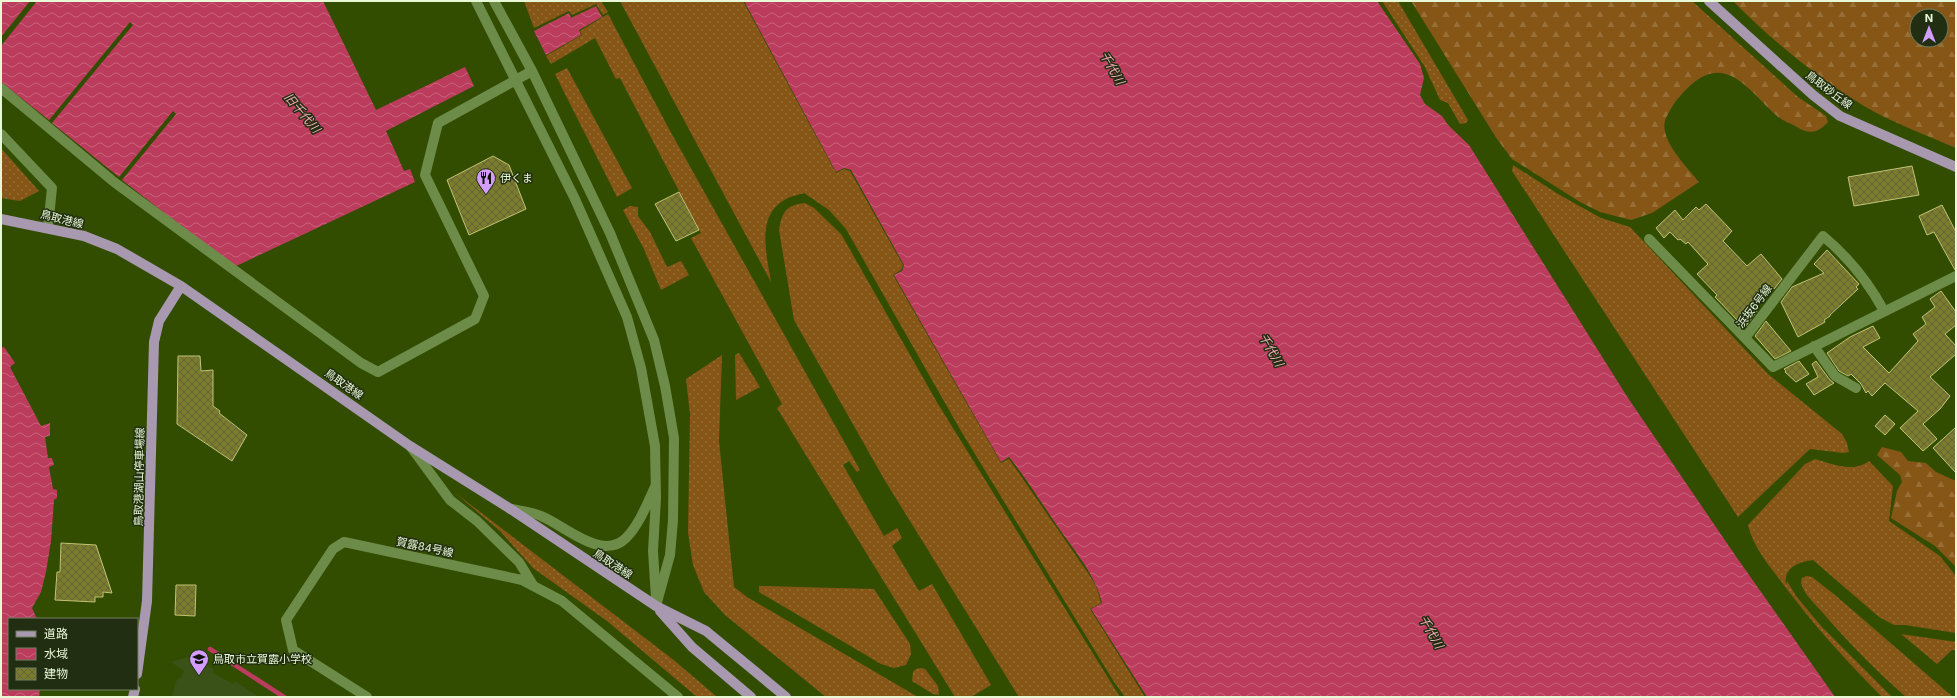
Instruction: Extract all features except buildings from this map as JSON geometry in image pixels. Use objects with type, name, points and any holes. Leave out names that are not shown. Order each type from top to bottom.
[{"type":"main road","name":"鳥取砂丘線","points":[[1709,1],[1813,95],[1840,116],[1956,167]]},
{"type":"main road","name":"鳥取港線","points":[[1,219],[48,227],[84,236],[117,249],[182,286],[410,446],[509,508],[656,606],[706,631],[786,697]]},
{"type":"main road","name":"鳥取港湖山停車場線","points":[[138,667],[148,594],[154,342],[159,321],[182,286]]},
{"type":"main road","name":"鳥取港線","points":[[656,606],[692,647],[751,697]]},
{"type":"street","points":[[476,1],[574,199],[627,318],[641,368],[655,446],[656,484],[653,551],[656,606]]},
{"type":"street","points":[[494,1],[532,71],[610,233],[654,340],[665,386],[674,438],[673,520],[670,555],[656,606]]},
{"type":"street","points":[[1,88],[117,183],[316,331],[361,363],[378,372],[475,318],[484,296],[425,175],[438,123],[532,71]]},
{"type":"street","points":[[1,134],[52,188],[48,227]]},
{"type":"street","name":"浜坂6号線","points":[[1884,311],[1873,291],[1838,248],[1823,236],[1745,338],[1773,367],[1956,276]]},
{"type":"street","points":[[1649,239],[1745,338]]},
{"type":"street","points":[[1814,346],[1834,376],[1856,388]]},
{"type":"street","points":[[410,446],[450,500],[477,521],[519,562],[532,585]]},
{"type":"street","points":[[509,508],[541,516],[588,542],[610,547],[626,538],[643,514],[656,484]]},
{"type":"street","name":"賀露84号線","points":[[367,697],[293,650],[286,620],[333,550],[344,542],[522,580],[562,601],[678,697]]},
{"type":"shaded area","name":"鳥取市立賀露小学校","points":[[192,656],[214,669],[213,673],[233,684],[235,681],[259,697],[172,697],[177,679],[181,678],[184,671],[171,662]]},
{"type":"green space","points":[[524,1],[601,1],[608,12],[603,15],[596,4],[572,15],[569,11],[534,28]]},
{"type":"green space","points":[[620,1],[743,1],[836,173],[844,169],[850,171],[903,265],[901,270],[893,275],[1001,463],[1009,459],[1096,586],[1101,603],[1090,609],[1145,697],[1125,697],[1114,682],[961,431],[846,229],[829,210],[804,193],[786,199],[776,206],[770,215],[765,237],[771,282]]},
{"type":"green space","points":[[1382,1],[1398,1],[1468,120],[1466,123],[1460,124],[1448,103],[1440,100],[1425,67]]},
{"type":"green space","points":[[1411,1],[1692,1],[1798,97],[1826,116],[1828,122],[1821,129],[1814,132],[1802,130],[1778,117],[1748,87],[1738,80],[1727,74],[1716,73],[1705,76],[1692,84],[1677,100],[1666,118],[1664,126],[1669,143],[1699,182],[1652,213],[1631,220],[1600,212],[1580,202],[1512,159],[1497,139]]},
{"type":"green space","points":[[1733,1],[1956,1],[1956,148],[1886,118],[1864,106],[1830,84],[1763,30]]},
{"type":"green space","points":[[608,14],[669,129],[860,470],[857,472],[849,461],[843,465],[884,536],[897,528],[902,538],[892,546],[919,591],[932,584],[991,685],[971,697],[955,697],[777,408],[782,404],[691,238],[701,233],[620,78],[616,79],[595,38],[551,64],[546,56],[582,35],[580,31]]},
{"type":"green space","points":[[567,68],[632,188],[617,197],[555,74]]},
{"type":"green space","points":[[1,148],[39,191],[20,201],[1,198]]},
{"type":"green space","points":[[1513,165],[1558,194],[1601,218],[1630,227],[1768,374],[1842,434],[1847,443],[1849,452],[1843,453],[1810,449],[1738,517],[1512,171]]},
{"type":"green space","points":[[805,203],[814,208],[841,234],[938,404],[1120,697],[1019,697],[884,479],[794,320],[779,230],[786,210],[793,206]]},
{"type":"green space","points":[[630,206],[638,207],[638,216],[650,232],[667,267],[681,261],[689,275],[661,290],[644,249],[623,210]]},
{"type":"green space","points":[[739,353],[760,387],[736,400],[735,355]]},
{"type":"green space","points":[[722,355],[719,441],[734,587],[747,597],[918,697],[826,697],[725,615],[704,592],[693,565],[688,533],[690,414],[686,379]]},
{"type":"green space","points":[[1882,447],[1901,452],[1908,461],[1926,463],[1936,472],[1956,481],[1956,567],[1935,546],[1891,518],[1897,491],[1902,482],[1900,475],[1877,455]]},
{"type":"green space","points":[[1815,459],[1850,467],[1863,465],[1869,461],[1893,486],[1889,521],[1940,556],[1956,576],[1956,633],[1905,625],[1894,625],[1879,617],[1813,560],[1797,564],[1789,570],[1786,585],[1787,581],[1796,596],[1822,627],[1892,697],[1882,697],[1829,640],[1804,611],[1770,567],[1750,533],[1748,525],[1805,464]]},
{"type":"green space","points":[[454,492],[675,661],[717,697],[697,697],[607,621],[533,568],[500,531]]},
{"type":"green space","points":[[1807,576],[1812,577],[1835,595],[1953,697],[1906,697],[1862,656],[1804,591],[1801,583],[1802,578]]},
{"type":"green space","points":[[759,586],[874,589],[910,644],[911,654],[906,665],[894,668],[881,664],[759,592]]},
{"type":"green space","points":[[1901,634],[1956,642],[1956,650],[1952,650],[1937,664]]},
{"type":"green space","points":[[916,669],[925,669],[938,686],[939,695],[933,694],[912,681],[913,672]]},
{"type":"water","points":[[1,1],[30,1],[1,37]]},
{"type":"water","name":"旧千代川","points":[[37,1],[323,1],[376,110],[465,67],[474,86],[386,131],[404,171],[410,169],[415,182],[234,267],[122,180],[176,114],[173,111],[119,177],[52,123],[133,25],[130,22],[49,120],[1,82],[1,46]]},
{"type":"water","name":"千代川","points":[[744,1],[1377,1],[1420,64],[1424,78],[1420,95],[1425,104],[1442,116],[1448,125],[1469,145],[1628,398],[1735,555],[1835,697],[1147,697],[1091,609],[1102,603],[1095,582],[1009,457],[1001,462],[894,275],[902,271],[904,265],[851,170],[844,168],[836,172]]},
{"type":"water","points":[[596,6],[602,17],[579,30],[581,35],[546,55],[534,31],[569,13],[571,18]]},
{"type":"water","points":[[4,347],[15,363],[10,367],[41,426],[50,423],[50,436],[45,437],[48,458],[52,458],[54,465],[49,467],[53,489],[57,490],[57,498],[54,500],[51,541],[46,572],[41,592],[32,608],[37,618],[8,618],[8,690],[40,690],[39,697],[1,697],[1,348]]},
{"type":"waterway","points":[[210,649],[284,697]]},
{"type":"place","name":"伊くま","points":[[486,195]]},
{"type":"place","name":"鳥取市立賀露小学校","points":[[199,676]]}]
